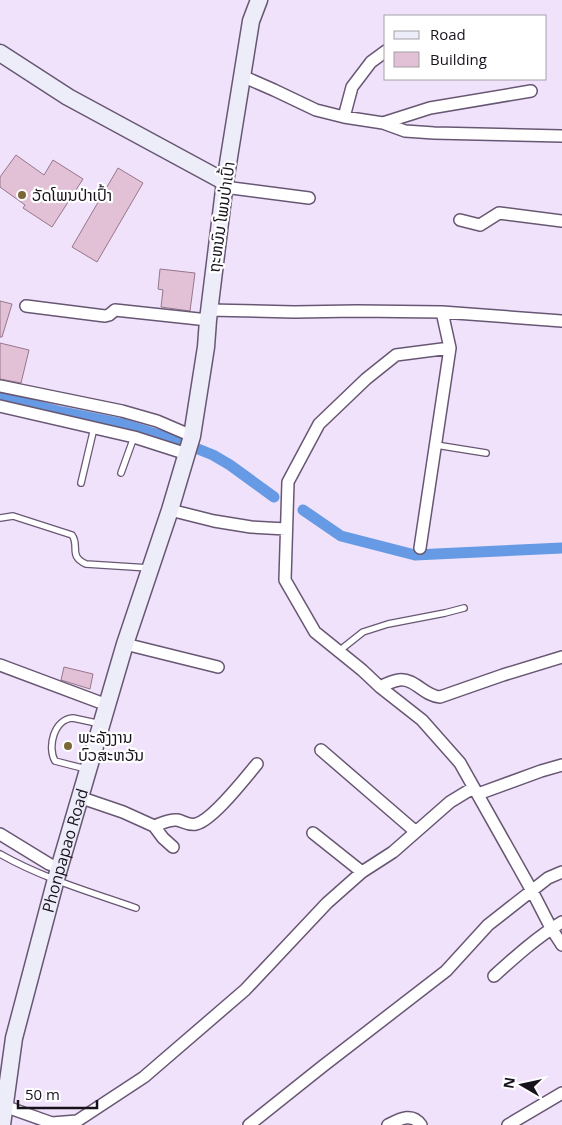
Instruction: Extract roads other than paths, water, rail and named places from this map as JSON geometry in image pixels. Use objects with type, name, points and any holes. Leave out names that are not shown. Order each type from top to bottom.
[{"type":"street","name":"ຖະຫນົນ ໂພນປ່າເປົ້າ","points":[[189,447],[206,347],[208,315],[225,184],[251,20],[259,0]]},
{"type":"street","points":[[344,117],[352,87],[371,62],[384,52]]},
{"type":"street","points":[[0,53],[68,97],[225,184],[309,198]]},
{"type":"street","points":[[242,76],[316,110],[344,117],[383,122],[405,130],[434,133],[562,136]]},
{"type":"street","points":[[383,122],[430,108],[531,91]]},
{"type":"street","points":[[460,220],[480,225],[499,213],[562,221]]},
{"type":"street","points":[[26,306],[105,316],[115,310],[208,315],[356,311],[442,312],[562,320]]},
{"type":"street","points":[[420,548],[450,348],[442,312]]},
{"type":"street","points":[[450,348],[396,355],[366,379],[319,424],[288,482],[285,580],[315,632],[422,720],[460,763],[562,945]]},
{"type":"street","points":[[0,386],[122,411],[157,421],[189,447]]},
{"type":"street","points":[[0,406],[134,437],[189,447]]},
{"type":"street","name":"Phonpapao Road","points":[[2,1125],[14,1038],[57,874],[125,644],[189,447]]},
{"type":"street","points":[[170,510],[214,521],[250,527],[286,529]]},
{"type":"street","points":[[125,644],[218,667]]},
{"type":"street","points":[[380,686],[398,680],[406,680],[429,694],[440,697],[562,657]]},
{"type":"street","points":[[0,665],[107,705]]},
{"type":"street","points":[[321,750],[416,832]]},
{"type":"street","points":[[154,826],[172,820],[182,821],[190,825],[201,822],[210,816],[230,796],[257,764]]},
{"type":"street","points":[[4,1106],[52,1123],[77,1121],[144,1077],[245,990],[327,903],[362,872],[393,852],[450,802],[476,791],[562,765]]},
{"type":"street","points":[[79,797],[123,812],[154,826],[163,838],[174,847]]},
{"type":"street","points":[[313,833],[362,872]]},
{"type":"street","points":[[0,834],[49,864],[57,874]]},
{"type":"street","points":[[250,1125],[446,971],[488,925],[548,878],[562,872]]},
{"type":"street","points":[[494,976],[518,954],[551,928],[562,922]]},
{"type":"street","points":[[508,1125],[562,1093]]},
{"type":"street","points":[[388,1125],[402,1118],[411,1117],[418,1120],[421,1125]]},
{"type":"lane","points":[[81,483],[94,428]]},
{"type":"lane","points":[[121,473],[134,437]]},
{"type":"lane","points":[[436,445],[486,453]]},
{"type":"lane","points":[[0,518],[13,516],[72,535],[75,538],[77,557],[86,564],[151,568]]},
{"type":"lane","points":[[339,651],[363,632],[388,624],[464,608]]},
{"type":"lane","points":[[88,769],[55,761],[51,748],[54,732],[60,723],[68,718],[101,724]]},
{"type":"lane","points":[[0,854],[17,863],[57,874],[136,908]]},
{"type":"waterway","points":[[0,397],[123,424],[178,441],[213,455],[274,497]]},
{"type":"waterway","points":[[303,510],[341,536],[415,555],[562,548]]},
{"type":"place","name":"ວັດໂພນປ່າເປົ້າ","points":[[22,195]]},
{"type":"place","name":"ພະລັງງານ ບົວສະຫວັນ","points":[[68,746]]}]
